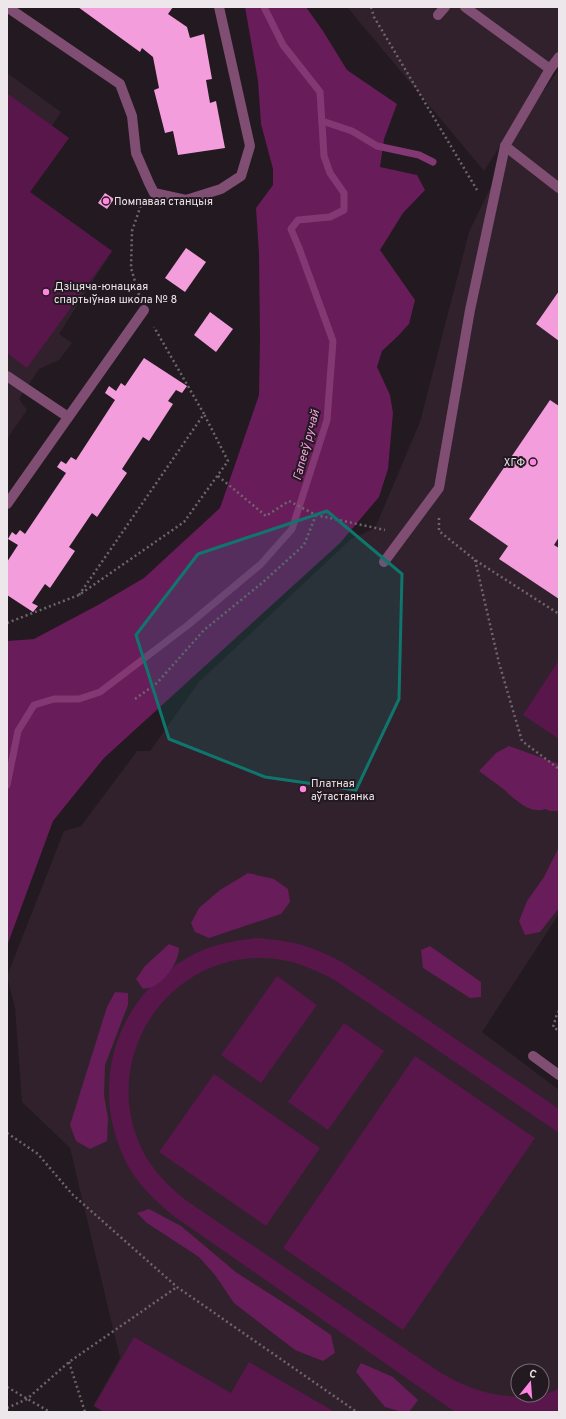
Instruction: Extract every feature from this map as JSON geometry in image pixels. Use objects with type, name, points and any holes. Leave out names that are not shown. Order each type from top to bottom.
[{"type":"lane","points":[[7,7],[120,84],[132,116],[136,153],[148,183],[154,193],[186,200],[221,189],[241,176],[250,146],[219,7]]},
{"type":"lane","points":[[465,7],[550,69]]},
{"type":"lane","points":[[384,562],[439,488],[470,310],[505,146],[550,69],[559,57]]},
{"type":"lane","points":[[505,146],[559,188]]},
{"type":"lane","points":[[7,504],[144,310]]},
{"type":"lane","points":[[7,376],[68,417]]},
{"type":"lane","points":[[533,1056],[559,1075]]},
{"type":"path","points":[[371,7],[374,17],[491,212]]},
{"type":"path","points":[[7,623],[79,595],[184,522],[228,461],[204,414],[144,310],[131,268],[132,231],[148,183]]},
{"type":"path","points":[[79,595],[204,414]]},
{"type":"path","points":[[218,476],[266,516],[289,501],[316,514],[404,535]]},
{"type":"path","points":[[135,699],[157,684],[204,630],[262,583],[304,545],[316,514]]},
{"type":"path","points":[[439,516],[439,531],[475,560],[559,614]]},
{"type":"path","points":[[475,560],[499,663],[522,741],[559,769]]},
{"type":"path","points":[[559,1010],[553,1027],[559,1031]]},
{"type":"path","points":[[7,1133],[38,1154],[72,1194],[177,1287],[357,1412]]},
{"type":"path","points":[[7,1408],[27,1399],[69,1362],[177,1287]]},
{"type":"path","points":[[69,1362],[85,1412]]},
{"type":"path","points":[[7,1387],[50,1412]]},
{"type":"highlighted area","points":[[327,511],[402,574],[399,699],[356,790],[265,777],[169,739],[136,635],[198,554]]},
{"type":"shaded area","points":[[245,7],[306,7],[347,70],[397,104],[384,139],[380,167],[417,175],[425,190],[403,213],[380,250],[415,300],[409,324],[382,351],[377,367],[390,395],[393,413],[388,469],[379,497],[340,543],[104,758],[53,821],[7,946],[7,641],[34,639],[98,605],[144,578],[220,508],[259,395],[259,254],[256,208],[273,185],[273,169],[261,124],[258,81]]},
{"type":"shaded area","points":[[347,7],[559,7],[559,54],[484,171]]},
{"type":"shaded area","points":[[559,69],[559,914],[482,1032],[559,1090],[559,1412],[103,1412],[93,1406],[120,1358],[70,1148],[22,1102],[15,1008],[7,976],[64,831],[81,826],[137,751],[150,751],[199,682],[351,539],[375,528],[420,422],[469,232],[523,120]]},
{"type":"shaded area","name":"Дзіцяча-юнацкая спартыўная школа № 8","points":[[7,73],[61,112],[52,126],[69,138],[30,192],[112,251],[59,334],[72,343],[59,360],[39,369],[19,399],[27,410],[7,439]]},
{"type":"shaded area","name":"Дзіцяча-юнацкая спартыўная школа № 8","points":[[7,93],[69,138],[30,192],[112,251],[27,368],[7,353]]},
{"type":"shaded area","points":[[559,660],[559,739],[523,715]]},
{"type":"shaded area","points":[[509,746],[559,764],[559,811],[550,811],[545,809],[533,810],[527,807],[479,771],[496,753]]},
{"type":"shaded area","points":[[559,847],[559,908],[540,932],[525,935],[519,921],[527,901],[544,877]]},
{"type":"shaded area","points":[[248,873],[274,879],[288,889],[290,902],[281,914],[209,938],[195,932],[191,923],[199,908],[220,890]]},
{"type":"shaded area","points":[[256,938],[293,943],[324,953],[347,965],[559,1109],[559,1133],[336,981],[308,967],[285,960],[242,959],[210,968],[181,985],[158,1008],[141,1035],[131,1067],[129,1100],[136,1135],[150,1163],[163,1179],[187,1201],[441,1373],[462,1384],[483,1392],[510,1396],[510,1403],[550,1403],[550,1392],[559,1389],[559,1410],[551,1412],[455,1412],[175,1217],[160,1205],[140,1184],[125,1160],[114,1132],[109,1103],[110,1074],[116,1047],[126,1020],[142,996],[162,975],[187,958],[203,950],[229,942]]},
{"type":"shaded area","points":[[169,944],[179,948],[175,964],[160,982],[153,987],[143,989],[136,979],[145,966]]},
{"type":"shaded area","points":[[430,946],[481,982],[481,997],[470,998],[423,968],[421,950]]},
{"type":"shaded area","points":[[277,976],[317,1005],[261,1083],[221,1055]]},
{"type":"shaded area","points":[[115,992],[128,993],[128,1005],[105,1065],[104,1095],[108,1118],[107,1141],[90,1149],[76,1141],[70,1125],[107,1007]]},
{"type":"shaded area","points":[[344,1023],[384,1051],[328,1130],[288,1102]]},
{"type":"shaded area","points":[[415,1056],[535,1138],[403,1330],[283,1248]]},
{"type":"shaded area","points":[[214,1074],[320,1148],[266,1226],[159,1152]]},
{"type":"shaded area","points":[[149,1209],[181,1226],[237,1273],[331,1335],[335,1353],[323,1361],[295,1350],[234,1303],[215,1275],[199,1257],[147,1223],[137,1213]]},
{"type":"shaded area","points":[[134,1337],[231,1393],[249,1362],[335,1412],[105,1412],[94,1406]]},
{"type":"shaded area","points":[[361,1363],[393,1377],[418,1400],[409,1412],[402,1412],[385,1407],[356,1372]]},
{"type":"building","points":[[78,7],[173,7],[168,14],[187,27],[190,38],[204,34],[212,79],[206,80],[210,103],[216,101],[225,148],[178,155],[173,131],[165,133],[154,90],[159,88],[153,57],[142,48],[140,52]]},
{"type":"building","name":"Помпавая станцыя","points":[[105,193],[114,199],[107,209],[98,203]]},
{"type":"building","points":[[186,248],[206,262],[185,292],[165,278]]},
{"type":"building","points":[[559,291],[559,341],[536,324]]},
{"type":"building","points":[[210,312],[233,329],[216,352],[194,335]]},
{"type":"building","points":[[144,358],[187,386],[182,393],[176,390],[168,401],[173,404],[149,441],[143,437],[122,469],[127,473],[97,517],[92,513],[69,547],[75,551],[50,588],[45,584],[32,603],[38,606],[33,612],[7,595],[7,562],[18,545],[8,539],[12,532],[16,535],[20,530],[25,534],[66,473],[57,467],[61,461],[66,464],[71,457],[76,460],[115,400],[105,393],[109,386],[116,391],[121,383],[125,386]]},
{"type":"building","name":"ХГФ","points":[[550,400],[559,406],[559,537],[554,545],[559,548],[559,599],[499,559],[508,546],[469,519]]},
{"type":"waterway","name":"Гапееў ручай","points":[[7,785],[18,731],[34,705],[54,699],[79,699],[100,692],[188,625],[261,564],[292,529],[327,420],[333,341],[291,229],[298,220],[330,217],[344,210],[344,193],[330,173],[324,156],[320,92],[283,45],[264,7]]},
{"type":"waterway","points":[[322,121],[352,131],[377,146],[419,155],[433,162]]},
{"type":"place","name":"Помпавая станцыя","points":[[106,201]]},
{"type":"place","name":"Дзіцяча-юнацкая спартыўная школа № 8","points":[[46,292]]},
{"type":"place","name":"ХГФ","points":[[533,462]]},
{"type":"place","name":"Платная аўтастаянка","points":[[303,789]]}]
